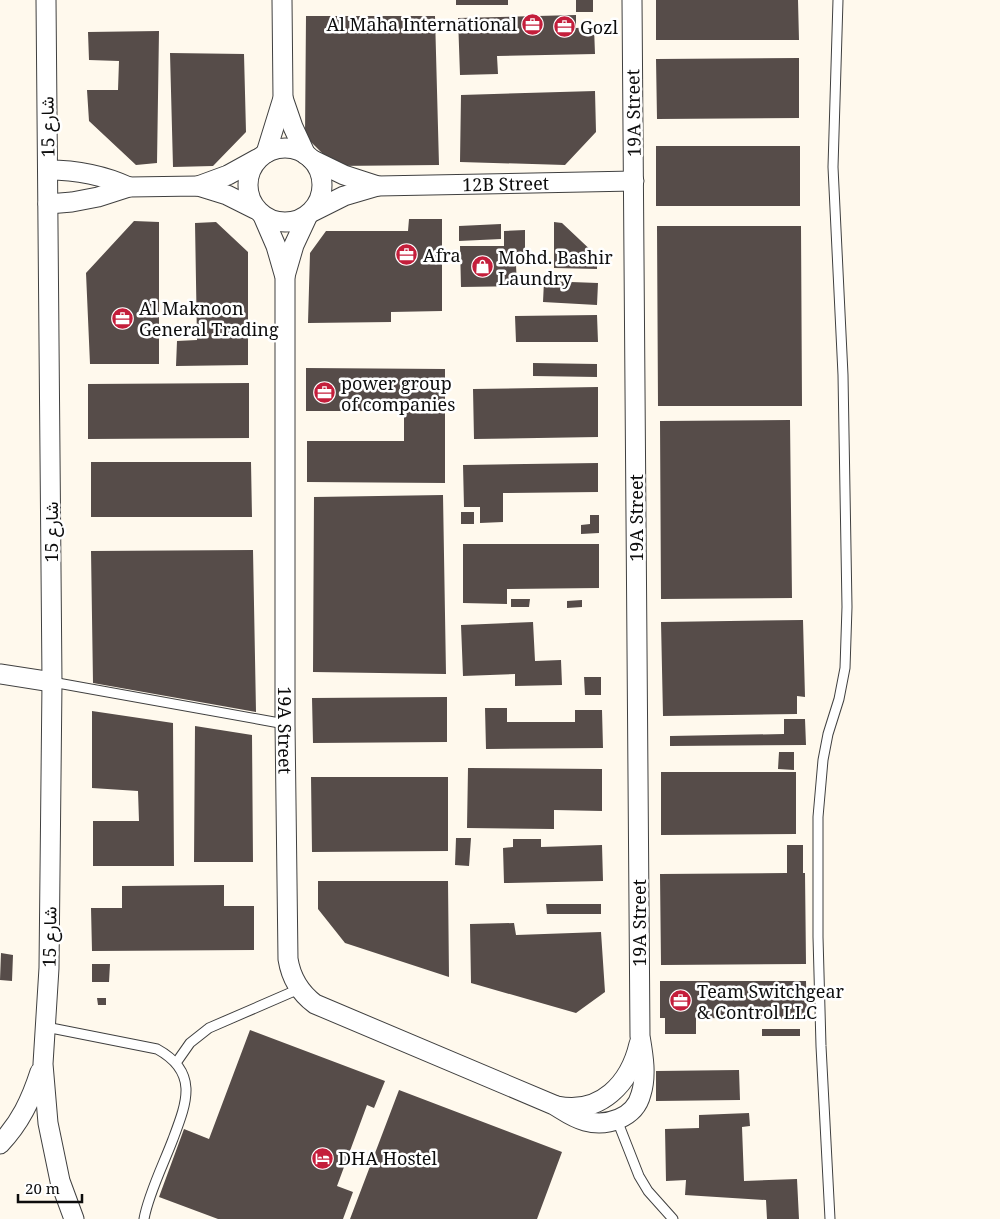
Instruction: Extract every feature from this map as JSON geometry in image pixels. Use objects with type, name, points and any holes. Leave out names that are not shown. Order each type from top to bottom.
[{"type":"street","name":"شارع 15","points":[[46,0],[52,682],[49,968],[43,1064],[48,1123],[60,1181],[74,1219]]},
{"type":"street","points":[[282,0],[282,98],[262,156],[251,168],[248,178],[248,189],[250,199],[259,212],[276,246],[285,278]]},
{"type":"street","name":"19A Street","points":[[632,0],[640,1036]]},
{"type":"street","points":[[282,98],[293,127],[309,157],[317,167],[322,185],[321,195],[294,245],[285,278]]},
{"type":"street","points":[[198,186],[228,174],[276,149],[286,148],[297,150],[344,175],[378,186]]},
{"type":"street","points":[[48,170],[87,173],[129,187]]},
{"type":"street","name":"12B Street","points":[[378,186],[634,181]]},
{"type":"street","points":[[48,204],[92,198],[129,187],[198,186],[227,196],[259,212],[272,221],[290,223],[344,196],[378,186]]},
{"type":"street","name":"19A Street","points":[[285,278],[285,724],[288,959],[292,975],[299,989],[314,1004],[554,1105]]},
{"type":"street","points":[[0,674],[52,682]]},
{"type":"street","points":[[554,1105],[576,1108],[598,1102],[608,1096],[623,1082],[628,1073],[636,1056],[640,1036]]},
{"type":"street","points":[[554,1105],[583,1121],[596,1124],[617,1120],[626,1116],[639,1102],[642,1092],[644,1067],[640,1036]]},
{"type":"street","name":"شارع 15","points":[[0,1144],[19,1121],[27,1106],[43,1064]]},
{"type":"lane","points":[[830,1219],[820,1026],[818,827],[823,760],[845,668],[847,623],[848,568],[843,375],[833,167],[838,0]]},
{"type":"lane","points":[[52,682],[285,724]]},
{"type":"lane","points":[[176,1063],[190,1043],[209,1028],[299,989]]},
{"type":"lane","points":[[46,1027],[149,1047],[164,1053],[176,1063],[186,1082],[186,1103],[144,1219]]},
{"type":"lane","points":[[617,1120],[648,1191],[673,1219]]},
{"type":"building","points":[[456,0],[508,0],[508,5],[456,5]]},
{"type":"building","points":[[576,0],[593,0],[593,12],[576,12]]},
{"type":"building","points":[[656,0],[798,0],[799,40],[656,40]]},
{"type":"building","points":[[576,15],[576,28],[594,27],[595,54],[497,56],[498,74],[460,75],[458,18]]},
{"type":"building","points":[[306,16],[435,16],[439,165],[335,166],[305,136]]},
{"type":"building","points":[[159,31],[157,163],[136,165],[89,121],[87,90],[118,90],[119,61],[89,60],[88,32]]},
{"type":"building","points":[[170,53],[244,54],[246,132],[213,166],[173,167]]},
{"type":"building","points":[[799,58],[799,118],[657,119],[656,59]]},
{"type":"building","points":[[595,91],[596,132],[565,165],[460,162],[461,95]]},
{"type":"building","points":[[656,146],[800,146],[800,206],[656,206]]},
{"type":"building","points":[[409,219],[442,219],[442,311],[391,312],[391,322],[308,323],[310,253],[326,231],[408,231]]},
{"type":"building","name":"Al Maknoon General Trading","points":[[134,221],[159,222],[159,364],[90,364],[86,273]]},
{"type":"building","points":[[216,222],[248,252],[248,365],[176,366],[177,341],[197,340],[195,223]]},
{"type":"building","points":[[554,222],[562,223],[597,256],[597,269],[554,268]]},
{"type":"building","points":[[501,224],[501,239],[459,241],[459,226]]},
{"type":"building","points":[[657,226],[801,226],[802,406],[658,406]]},
{"type":"building","name":"Mohd. Bashir Laundry","points":[[525,230],[525,264],[516,265],[517,286],[461,287],[460,246],[504,246],[504,231]]},
{"type":"building","points":[[544,281],[598,283],[597,305],[543,302]]},
{"type":"building","points":[[597,315],[598,342],[516,342],[515,316]]},
{"type":"building","points":[[533,363],[597,364],[597,377],[533,376]]},
{"type":"building","points":[[306,368],[445,369],[445,483],[307,482],[307,441],[404,441],[404,411],[306,411]]},
{"type":"building","points":[[249,383],[249,438],[88,439],[88,384]]},
{"type":"building","points":[[598,387],[598,437],[474,439],[473,389]]},
{"type":"building","points":[[790,420],[792,598],[661,599],[660,421]]},
{"type":"building","points":[[91,462],[251,462],[252,517],[91,517]]},
{"type":"building","points":[[598,463],[598,492],[503,493],[503,522],[480,523],[480,507],[464,507],[463,465]]},
{"type":"building","points":[[443,495],[446,674],[313,672],[314,497]]},
{"type":"building","points":[[461,512],[474,512],[474,524],[461,524]]},
{"type":"building","points":[[590,515],[599,515],[599,533],[581,534],[581,525],[590,524]]},
{"type":"building","points":[[463,544],[599,544],[599,588],[507,589],[507,604],[463,603]]},
{"type":"building","points":[[253,550],[256,712],[93,683],[91,551]]},
{"type":"building","points":[[511,599],[530,599],[529,607],[511,607]]},
{"type":"building","points":[[582,600],[582,607],[567,608],[567,601]]},
{"type":"building","points":[[803,620],[805,697],[797,696],[797,714],[663,716],[661,622]]},
{"type":"building","points":[[533,622],[535,661],[561,660],[562,685],[515,686],[515,674],[463,676],[461,625]]},
{"type":"building","points":[[584,677],[601,677],[601,695],[585,695]]},
{"type":"building","points":[[447,697],[447,742],[313,743],[312,698]]},
{"type":"building","points":[[485,708],[507,708],[507,722],[575,722],[575,710],[602,710],[603,748],[486,749]]},
{"type":"building","points":[[92,711],[173,723],[174,866],[93,866],[93,821],[139,821],[138,791],[92,788]]},
{"type":"building","points":[[784,719],[805,719],[806,745],[670,746],[670,736],[784,734]]},
{"type":"building","points":[[195,726],[252,735],[253,862],[194,862]]},
{"type":"building","points":[[779,752],[794,752],[794,770],[778,769]]},
{"type":"building","points":[[468,768],[602,769],[602,811],[554,810],[554,829],[467,828]]},
{"type":"building","points":[[661,772],[796,772],[796,834],[661,835]]},
{"type":"building","points":[[311,777],[448,777],[448,851],[312,852]]},
{"type":"building","points":[[456,838],[471,838],[469,866],[455,865]]},
{"type":"building","points":[[513,839],[541,839],[541,847],[602,845],[603,881],[504,883],[503,848],[513,847]]},
{"type":"building","points":[[787,845],[803,845],[806,964],[661,965],[660,874],[787,873]]},
{"type":"building","points":[[318,881],[448,881],[449,977],[345,943],[318,909]]},
{"type":"building","points":[[224,885],[224,906],[254,906],[254,950],[92,951],[91,908],[122,908],[122,886]]},
{"type":"building","points":[[546,904],[601,904],[601,914],[547,914]]},
{"type":"building","points":[[514,923],[516,935],[601,932],[605,992],[576,1013],[471,983],[470,924]]},
{"type":"building","points":[[1,953],[13,955],[12,981],[0,980]]},
{"type":"building","points":[[92,964],[110,964],[109,982],[92,982]]},
{"type":"building","points":[[660,981],[806,981],[807,1019],[696,1018],[696,1034],[665,1034],[665,1018],[660,1018]]},
{"type":"building","points":[[97,998],[106,998],[106,1005],[98,1005]]},
{"type":"building","points":[[762,1029],[800,1029],[800,1036],[762,1036]]},
{"type":"building","points":[[250,1030],[385,1081],[374,1108],[367,1105],[337,1186],[353,1192],[343,1219],[218,1219],[159,1197],[184,1129],[209,1139]]},
{"type":"building","points":[[739,1070],[740,1100],[656,1101],[656,1071]]},
{"type":"building","points":[[399,1090],[562,1152],[537,1219],[350,1219]]},
{"type":"building","points":[[749,1113],[750,1126],[742,1127],[744,1181],[797,1179],[799,1219],[767,1219],[766,1200],[685,1195],[686,1180],[666,1181],[665,1129],[699,1128],[699,1115]]},
{"type":"place","name":"Al Maha International","points":[[533,24]]},
{"type":"place","name":"Gozl","points":[[564,27]]},
{"type":"place","name":"Afra","points":[[407,255]]},
{"type":"place","name":"Mohd. Bashir Laundry","points":[[482,267]]},
{"type":"place","name":"Al Maknoon General Trading","points":[[123,318]]},
{"type":"place","name":"power group of companies","points":[[325,393]]},
{"type":"place","name":"Team Switchgear & Control LLC","points":[[681,1001]]},
{"type":"place","name":"DHA Hostel","points":[[322,1158]]}]
